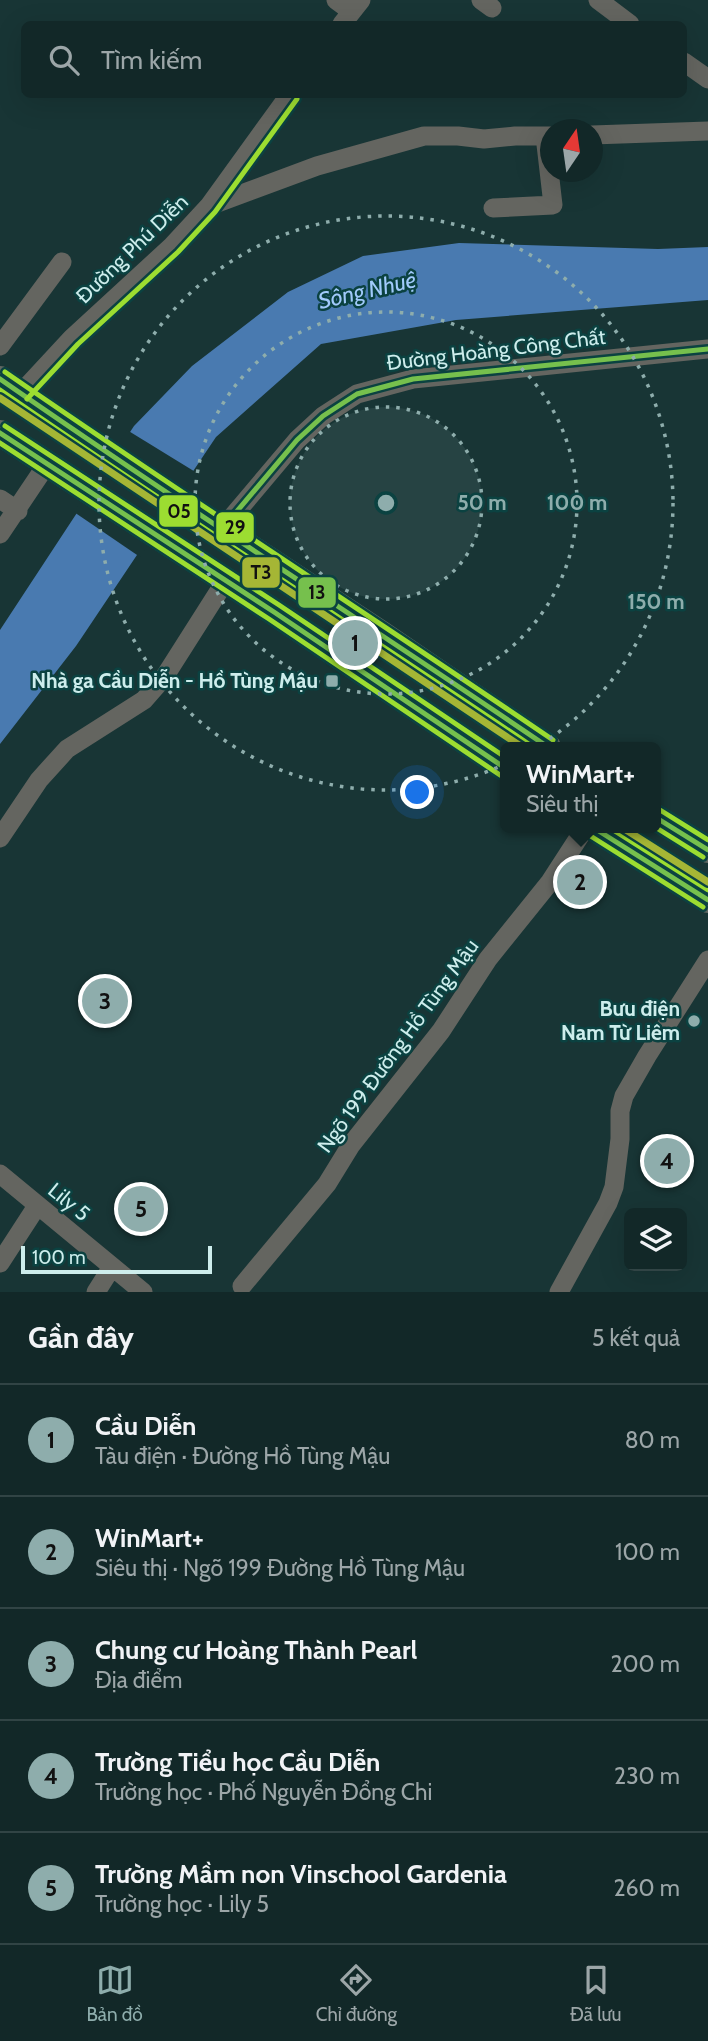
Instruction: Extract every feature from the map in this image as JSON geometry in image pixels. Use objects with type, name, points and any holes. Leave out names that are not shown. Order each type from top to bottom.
[{"type":"highway","points":[[10,386],[541,742]]},
{"type":"highway","points":[[0,433],[226,580],[500,765]]},
{"type":"highway","points":[[661,821],[708,850]]},
{"type":"highway","points":[[602,833],[708,900]]},
{"type":"street","points":[[598,0],[626,21]]},
{"type":"street","points":[[687,64],[708,79]]},
{"type":"street","name":"Đường Phú Diễn","points":[[10,386],[72,338],[172,246],[209,206],[287,98]]},
{"type":"street","points":[[603,135],[708,131]]},
{"type":"street","points":[[209,206],[317,166],[424,136],[484,139],[540,136]]},
{"type":"street","points":[[493,208],[553,205],[551,182]]},
{"type":"street","points":[[0,346],[62,262]]},
{"type":"street","name":"Đường Hoàng Công Chất","points":[[222,529],[297,440],[323,416],[357,394],[413,379],[708,349]]},
{"type":"street","points":[[0,534],[18,511],[47,464]]},
{"type":"street","points":[[0,499],[18,511]]},
{"type":"street","points":[[0,838],[39,780],[66,749],[144,700],[165,676],[226,580]]},
{"type":"street","name":"Ngõ 199 Đường Hồ Tùng Mậu","points":[[242,1286],[327,1184],[351,1145],[441,1031],[488,959],[550,882],[582,833]]},
{"type":"street","points":[[559,1292],[608,1203],[614,1187],[620,1139],[620,1111],[624,1097],[708,960]]},
{"type":"street","name":"Lily 5","points":[[0,1174],[143,1292]]},
{"type":"street","points":[[0,1263],[37,1206]]},
{"type":"street","points":[[96,1292],[111,1266]]},
{"type":"water","name":"Sông Nhuệ","points":[[459,243],[658,249],[708,247],[708,300],[456,320],[321,344],[216,437],[76,646],[0,744],[0,630],[134,426],[192,366],[288,292],[363,256]]},
{"type":"pier","points":[[127,430],[197,473],[140,557],[74,512]]},
{"type":"transit line","name":"05","points":[[27,399],[78,344],[178,252],[215,212],[297,99]]},
{"type":"transit line","name":"13","points":[[222,529],[297,440],[323,416],[357,394],[413,379],[708,349]]},
{"type":"transit line","name":"29","points":[[5,372],[553,740]]},
{"type":"transit line","name":"13","points":[[0,379],[541,742]]},
{"type":"transit line","name":"05","points":[[0,390],[526,742]]},
{"type":"transit line","name":"T3","points":[[0,398],[515,742]]},
{"type":"transit line","name":"29","points":[[5,426],[500,754]]},
{"type":"transit line","name":"13","points":[[0,433],[274,612],[500,765]]},
{"type":"transit line","name":"05","points":[[0,443],[269,619],[500,775]]},
{"type":"transit line","name":"29","points":[[661,811],[708,840]]},
{"type":"transit line","name":"13","points":[[661,821],[708,850]]},
{"type":"transit line","name":"05","points":[[661,831],[703,857]]},
{"type":"transit line","name":"13","points":[[602,833],[708,900]]},
{"type":"transit line","name":"29","points":[[618,833],[708,890]]},
{"type":"transit line","name":"T3","points":[[631,833],[708,882]]},
{"type":"transit line","name":"05","points":[[589,835],[703,907]]},
{"type":"place","name":"Cầu Diễn","points":[[355,643]]},
{"type":"place","name":"Nhà ga Cầu Diễn - Hồ Tùng Mậu","points":[[332,681]]},
{"type":"place","name":"WinMart+","points":[[580,882]]},
{"type":"place","name":"Chung cư Hoàng Thành Pearl","points":[[105,1001]]},
{"type":"place","name":"Bưu điện Nam Từ Liêm","points":[[694,1021]]},
{"type":"place","name":"Trường Tiểu học Cầu Diễn","points":[[667,1161]]},
{"type":"place","name":"Trường Mầm non Vinschool Gardenia","points":[[141,1209]]}]
